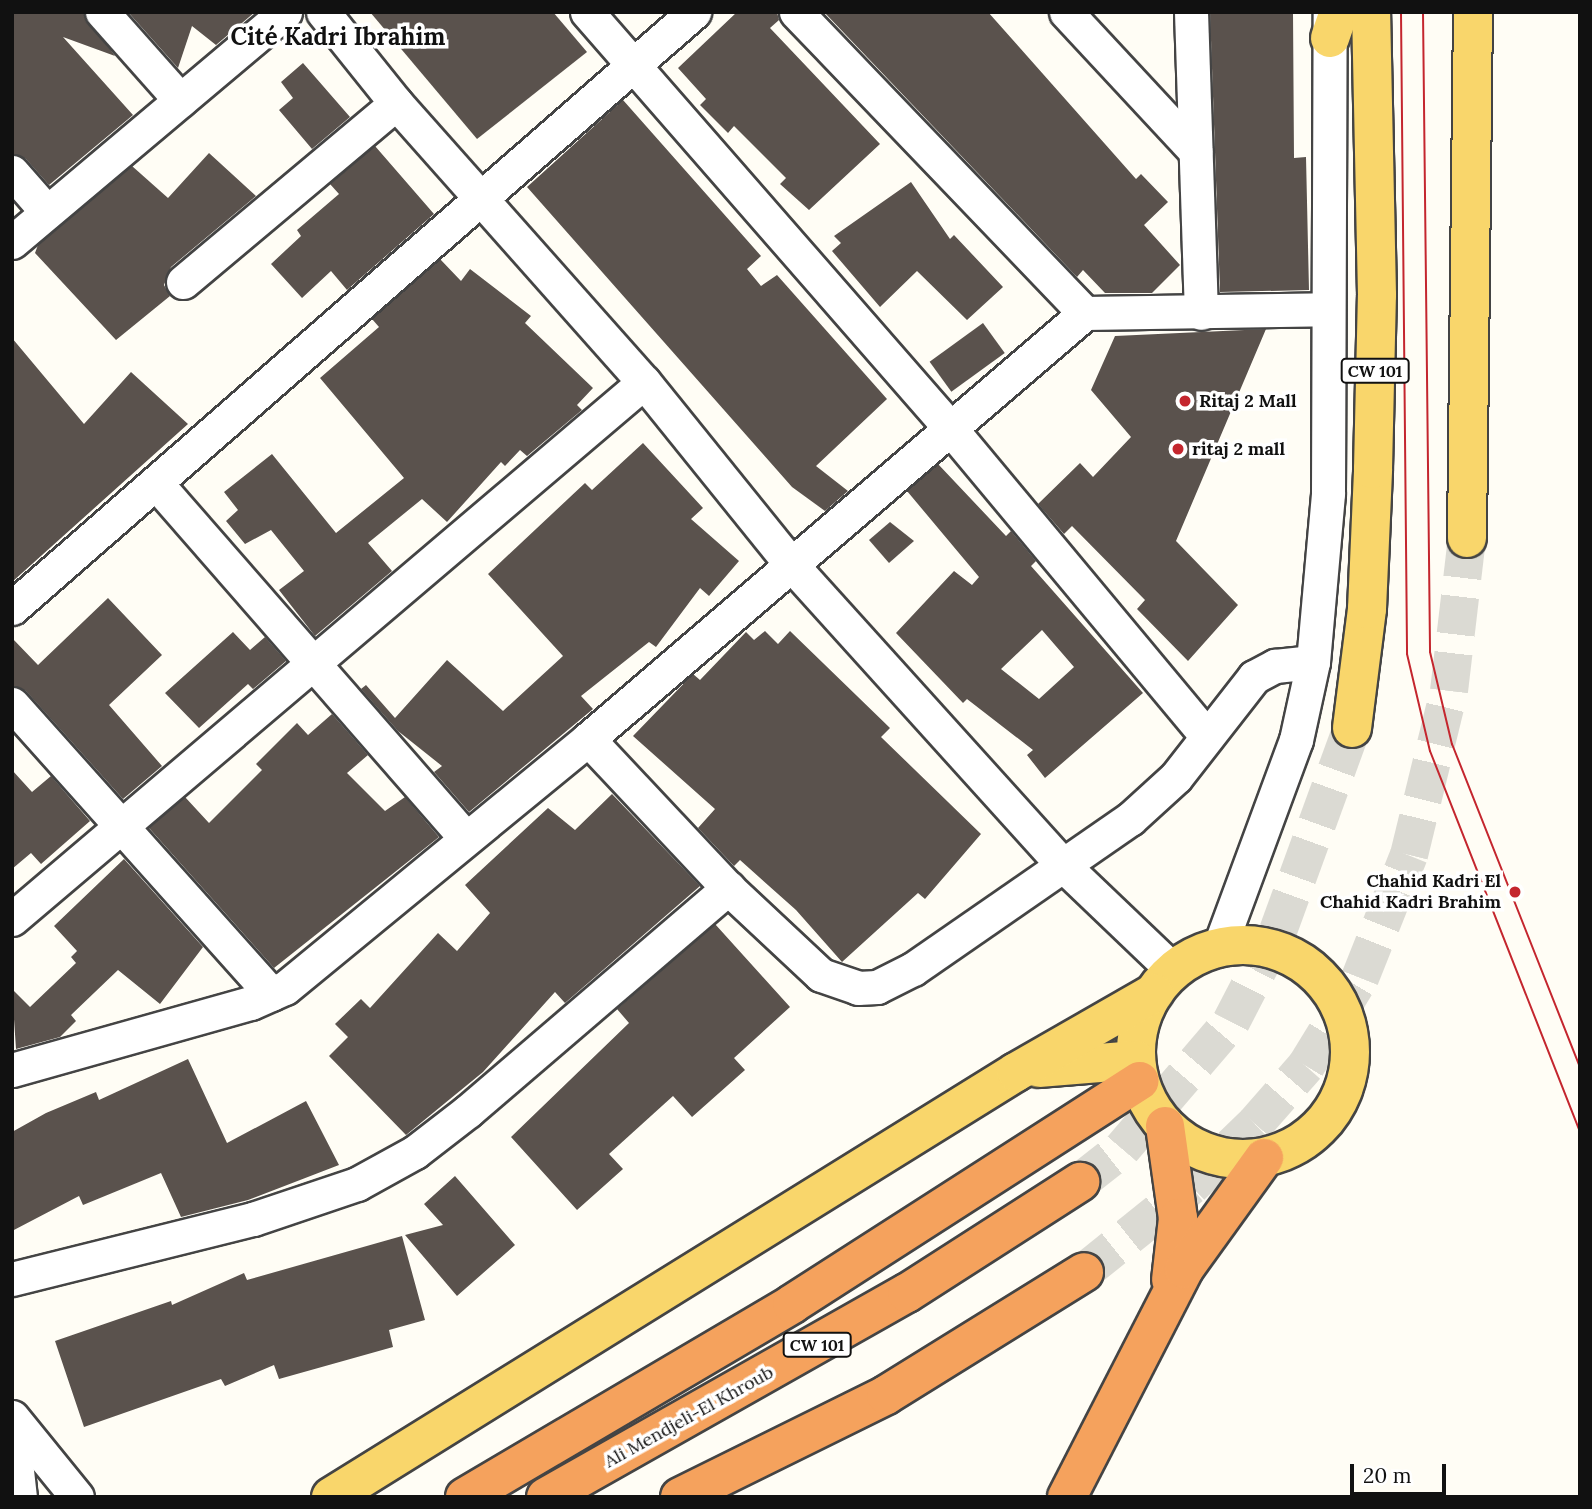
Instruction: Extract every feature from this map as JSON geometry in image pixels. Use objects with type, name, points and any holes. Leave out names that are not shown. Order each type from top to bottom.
[{"type":"highway","points":[[465,1497],[792,1304],[1138,1070]]},
{"type":"highway","points":[[1163,1310],[1178,1219],[1165,1126]]},
{"type":"highway","points":[[1067,1497],[1207,1230],[1264,1158]]},
{"type":"highway","name":"Ali Mendjeli-El Khroub","points":[[546,1497],[907,1293],[1080,1182]]},
{"type":"highway","points":[[680,1497],[886,1395],[1084,1272]]},
{"type":"highway","points":[[708,1497],[748,1465]]},
{"type":"main road","name":"CW 101","points":[[1352,728],[1367,609],[1373,469],[1377,295],[1371,12]]},
{"type":"main road","points":[[1467,538],[1473,12]]},
{"type":"main road","points":[[331,1497],[1016,1072],[1219,948],[1253,945],[1287,954],[1315,972],[1337,999],[1349,1031],[1350,1066],[1340,1099],[1321,1126],[1295,1146],[1264,1158],[1227,1158],[1194,1147],[1165,1126],[1138,1070],[1137,1036],[1164,982]]},
{"type":"main road","points":[[1016,1072],[1138,1070]]},
{"type":"street","points":[[102,12],[180,100]]},
{"type":"street","points":[[12,242],[285,12]]},
{"type":"street","points":[[323,12],[396,103],[644,382],[789,562],[1065,867],[1164,982]]},
{"type":"street","points":[[587,12],[950,428],[1206,735]]},
{"type":"street","points":[[12,608],[479,195],[634,67],[694,12]]},
{"type":"street","points":[[796,12],[1084,313]]},
{"type":"street","points":[[1066,12],[1195,151]]},
{"type":"street","points":[[1191,12],[1200,313]]},
{"type":"street","points":[[1219,948],[1292,752],[1313,662],[1328,493],[1327,309],[1333,21]]},
{"type":"street","points":[[183,282],[396,103]]},
{"type":"street","points":[[12,172],[47,212]]},
{"type":"street","points":[[12,1070],[271,994],[309,968],[465,837],[588,739],[789,562],[1084,313],[1327,309]]},
{"type":"street","points":[[12,919],[644,382]]},
{"type":"street","points":[[156,483],[465,837]]},
{"type":"street","points":[[588,739],[728,888],[821,975],[858,988],[877,986],[896,980],[1065,867],[1176,777],[1206,735],[1254,677],[1275,666],[1313,662]]},
{"type":"street","points":[[12,704],[119,829],[271,994]]},
{"type":"street","points":[[12,1279],[253,1219],[356,1184],[392,1165],[468,1111],[728,888]]},
{"type":"street","points":[[12,1417],[78,1497]]},
{"type":"street","points":[[12,1426],[20,1497]]},
{"type":"building","points":[[12,12],[83,12],[115,56],[63,37],[133,115],[49,185],[26,159],[12,153]]},
{"type":"building","points":[[128,12],[255,12],[216,45],[192,26],[178,68]]},
{"type":"building","points":[[370,12],[553,12],[587,52],[477,139]]},
{"type":"building","points":[[737,12],[777,12],[779,20],[770,28],[880,144],[809,210],[780,184],[786,178],[734,126],[728,133],[700,105],[706,99],[678,68]]},
{"type":"building","points":[[824,12],[988,12],[1136,179],[1141,174],[1168,202],[1144,225],[1180,265],[1152,293],[1105,293],[1083,270],[1077,277]]},
{"type":"building","points":[[1210,12],[1293,12],[1294,158],[1306,157],[1309,290],[1220,292]]},
{"type":"building","points":[[303,63],[350,117],[312,149],[279,110],[293,98],[281,82]]},
{"type":"building","points":[[623,100],[761,256],[747,269],[761,286],[777,275],[887,399],[816,466],[848,491],[825,511],[792,487],[527,187]]},
{"type":"building","points":[[375,146],[434,214],[347,290],[331,271],[302,298],[271,264],[301,236],[297,230],[339,194],[330,184]]},
{"type":"building","points":[[209,153],[256,196],[171,267],[164,285],[170,296],[116,340],[35,253],[38,245],[132,166],[168,198]]},
{"type":"building","points":[[911,182],[950,239],[954,235],[1003,287],[967,320],[917,271],[880,307],[832,251],[841,243],[834,236]]},
{"type":"building","points":[[440,259],[461,281],[470,269],[531,316],[525,323],[593,388],[577,405],[582,410],[527,456],[520,450],[505,466],[501,462],[447,522],[422,499],[368,543],[392,571],[315,636],[279,590],[304,571],[271,530],[245,544],[226,521],[238,510],[224,492],[272,454],[336,533],[404,478],[320,378],[379,327],[372,319]]},
{"type":"building","points":[[983,323],[1005,353],[951,392],[930,362]]},
{"type":"building","points":[[1266,329],[1176,541],[1238,605],[1188,661],[1137,609],[1145,600],[1072,526],[1064,534],[1038,504],[1080,463],[1093,477],[1131,437],[1091,390],[1115,336]]},
{"type":"building","points":[[12,338],[84,424],[131,372],[188,424],[12,582]]},
{"type":"building","points":[[643,443],[703,508],[691,519],[739,561],[709,596],[700,588],[656,647],[649,642],[581,696],[593,709],[469,812],[434,772],[442,766],[398,731],[361,689],[366,685],[395,718],[447,660],[503,711],[563,656],[488,574],[585,483],[592,490]]},
{"type":"building","points":[[938,464],[1006,536],[1011,531],[1036,561],[1031,566],[1143,693],[1045,778],[1027,755],[1033,750],[967,699],[963,703],[896,633],[954,571],[972,585],[979,577],[907,491]],"holes":[[[1042,630],[1074,667],[1039,699],[1001,669]]]},
{"type":"building","points":[[890,522],[914,541],[889,563],[869,540]]},
{"type":"building","points":[[108,598],[162,655],[109,705],[162,766],[123,799],[26,691],[12,685],[12,638],[38,665]]},
{"type":"building","points":[[765,631],[778,644],[790,631],[890,728],[881,737],[981,834],[925,899],[918,893],[842,962],[796,910],[740,860],[734,866],[698,828],[715,809],[633,736],[693,674],[700,680],[746,632],[754,640]]},
{"type":"building","points":[[233,632],[250,650],[265,637],[286,661],[253,689],[248,684],[199,728],[165,693]]},
{"type":"building","points":[[332,714],[368,755],[347,773],[385,811],[405,797],[439,837],[274,968],[149,828],[185,797],[209,823],[262,770],[256,764],[297,723],[308,735]]},
{"type":"building","points":[[12,770],[32,792],[51,776],[90,821],[41,864],[31,853],[12,869]]},
{"type":"building","points":[[612,794],[700,886],[565,1003],[555,992],[483,1072],[406,1135],[329,1056],[348,1037],[335,1024],[361,999],[370,1008],[438,933],[457,951],[490,913],[465,885],[548,808],[575,830]]},
{"type":"building","points":[[124,859],[203,947],[160,1004],[118,970],[71,1015],[76,1021],[60,1037],[16,1049],[12,989],[30,1007],[76,963],[71,957],[77,951],[54,926]]},
{"type":"building","points":[[715,924],[790,1007],[734,1058],[745,1070],[692,1117],[673,1096],[609,1154],[623,1169],[577,1210],[511,1137],[629,1023],[617,1009]]},
{"type":"building","points":[[188,1059],[227,1143],[306,1101],[339,1165],[248,1200],[181,1217],[161,1173],[83,1205],[79,1196],[12,1231],[12,1132],[46,1113],[96,1092],[99,1100]]},
{"type":"building","points":[[455,1176],[515,1245],[457,1296],[405,1235],[443,1225],[424,1204]]},
{"type":"building","points":[[402,1236],[425,1320],[389,1330],[393,1347],[279,1379],[274,1365],[225,1386],[221,1379],[84,1427],[55,1341],[171,1301],[172,1305],[244,1273],[247,1280]]},
{"type":"tunnel","points":[[1084,1272],[1191,1186],[1255,1124],[1306,1066],[1360,978],[1409,855],[1449,691],[1467,538]]},
{"type":"tunnel","points":[[1080,1182],[1122,1149],[1231,1022],[1278,931],[1352,728]]},
{"type":"tram line","points":[[1401,12],[1407,654],[1430,751],[1580,1132]]},
{"type":"tram line","points":[[1423,12],[1430,652],[1452,744],[1580,1067]]},
{"type":"place","name":"Ritaj 2 Mall","points":[[1185,401]]},
{"type":"place","name":"ritaj 2 mall","points":[[1178,449]]},
{"type":"place","name":"Chahid Kadri El Chahid Kadri Brahim","points":[[1515,892]]},
{"type":"district","name":"Cité Kadri Ibrahim","points":[[338,37]]}]
